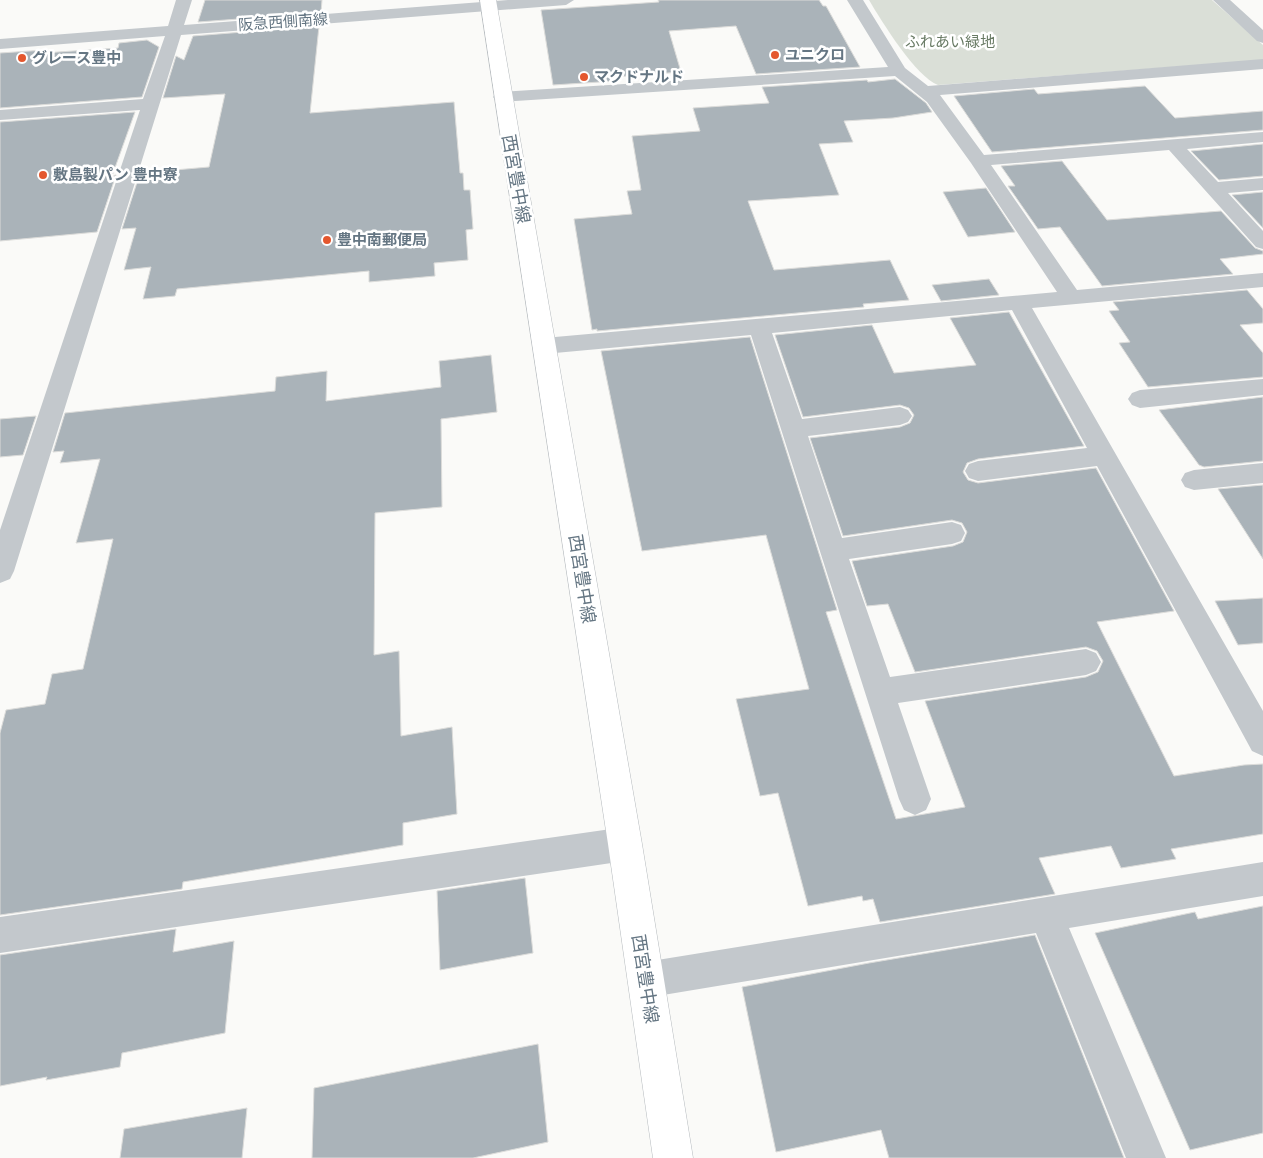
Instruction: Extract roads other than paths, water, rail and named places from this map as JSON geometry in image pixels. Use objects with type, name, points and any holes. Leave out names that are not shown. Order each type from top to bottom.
[{"type":"main road","name":"西宮豊中線","points":[[488,3],[625,844],[673,1158]]},
{"type":"street","points":[[0,571],[184,0]]},
{"type":"street","name":"阪急西側南線","points":[[0,44],[488,3],[566,0]]},
{"type":"street","points":[[855,0],[899,71],[927,91],[979,160],[1071,297]]},
{"type":"street","points":[[1221,0],[1260,32]]},
{"type":"street","points":[[927,91],[1263,64]]},
{"type":"street","points":[[502,97],[899,71]]},
{"type":"street","points":[[0,115],[150,104]]},
{"type":"street","points":[[979,160],[1263,137]]},
{"type":"street","points":[[1172,144],[1263,242]]},
{"type":"street","points":[[1213,188],[1263,184]]},
{"type":"street","points":[[1241,219],[1263,217]]},
{"type":"street","points":[[544,346],[1263,280]]},
{"type":"street","points":[[1018,302],[1263,741]]},
{"type":"street","points":[[759,326],[915,799]]},
{"type":"street","points":[[1140,399],[1263,387]]},
{"type":"street","points":[[793,428],[900,416]]},
{"type":"street","points":[[978,471],[1104,456]]},
{"type":"street","points":[[1194,480],[1263,473]]},
{"type":"street","points":[[833,550],[952,533]]},
{"type":"street","points":[[880,692],[1086,662]]},
{"type":"street","points":[[0,935],[625,844]]},
{"type":"street","points":[[645,980],[1263,879]]},
{"type":"street","points":[[1046,915],[1146,1158]]},
{"type":"place","name":"ユニクロ","points":[[775,55]]},
{"type":"place","name":"グレース豊中","points":[[22,58]]},
{"type":"place","name":"マクドナルド","points":[[584,77]]},
{"type":"place","name":"敷島製パン 豊中寮","points":[[43,175]]},
{"type":"place","name":"豊中南郵便局","points":[[327,240]]},
{"type":"park label","name":"ふれあい緑地","points":[[950,42]]}]
